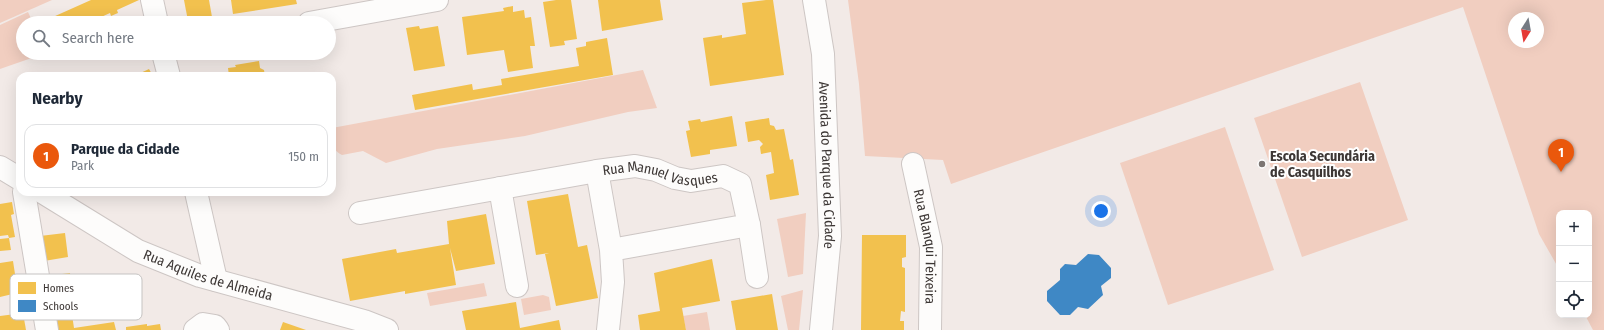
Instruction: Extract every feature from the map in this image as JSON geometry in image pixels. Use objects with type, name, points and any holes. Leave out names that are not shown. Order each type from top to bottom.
[{"type":"street","points":[[152,0],[155,16]]},
{"type":"street","points":[[336,18],[437,0]]},
{"type":"street","name":"Avenida do Parque da Cidade","points":[[814,0],[823,54],[830,236],[821,330]]},
{"type":"street","points":[[166,60],[168,72]]},
{"type":"street","name":"Rua Blanqui Teixeira","points":[[913,164],[931,247],[930,330]]},
{"type":"street","name":"Rua Manuel Vasques","points":[[608,330],[613,282],[611,250],[597,171],[635,166],[656,170],[675,178],[691,181],[723,176],[740,184],[749,225]]},
{"type":"street","points":[[0,167],[16,177]]},
{"type":"street","points":[[360,213],[597,171]]},
{"type":"street","points":[[500,188],[517,286]]},
{"type":"street","points":[[25,196],[38,274]]},
{"type":"street","name":"Rua Aquiles de Almeida","points":[[49,196],[138,251],[200,276],[365,325],[387,330]]},
{"type":"street","points":[[197,196],[216,280]]},
{"type":"street","points":[[611,250],[749,225],[757,277]]},
{"type":"street","points":[[45,320],[47,330]]},
{"type":"shaded area","points":[[0,0],[52,0],[0,23]]},
{"type":"shaded area","points":[[848,0],[1604,0],[1604,330],[1593,330],[1587,318],[1592,318],[1592,210],[1556,210],[1556,264],[1539,234],[1463,7],[951,184],[943,160],[865,156],[859,84]]},
{"type":"shaded area","points":[[28,12],[30,16],[19,16]]},
{"type":"shaded area","points":[[16,18],[16,60],[26,60],[0,69],[0,25]]},
{"type":"shaded area","points":[[643,70],[657,108],[628,112],[525,136],[437,149],[386,163],[363,151],[342,155],[336,151],[336,127]]},
{"type":"shaded area","points":[[1360,82],[1408,220],[1302,257],[1254,118]]},
{"type":"shaded area","points":[[1225,127],[1274,270],[1168,305],[1120,163]]},
{"type":"shaded area","points":[[806,213],[803,274],[788,277],[777,219]]},
{"type":"shaded area","points":[[484,283],[487,296],[430,306],[427,293]]},
{"type":"shaded area","points":[[803,290],[799,330],[788,330],[781,296]]},
{"type":"shaded area","points":[[543,295],[549,297],[551,310],[524,315],[521,299]]},
{"type":"shaded area","points":[[707,312],[710,330],[686,330],[683,316]]},
{"type":"building: Homes","points":[[91,0],[139,0],[117,10],[118,13],[111,16],[110,13],[103,16],[55,16]]},
{"type":"building: Homes","points":[[184,0],[209,0],[212,16],[187,16]]},
{"type":"building: Homes","points":[[231,0],[296,0],[297,4],[233,14]]},
{"type":"building: Homes","points":[[571,0],[577,39],[564,41],[565,45],[550,47],[543,2]]},
{"type":"building: Homes","points":[[598,0],[660,0],[663,20],[602,31]]},
{"type":"building: Homes","points":[[773,0],[784,75],[710,86],[703,38],[722,35],[722,38],[746,34],[742,3]]},
{"type":"building: Homes","points":[[513,6],[513,12],[524,10],[525,18],[531,17],[535,46],[530,46],[533,68],[508,72],[504,50],[467,55],[462,17],[504,11],[503,8]]},
{"type":"building: Homes","points":[[419,26],[420,29],[438,26],[445,66],[414,71],[406,28]]},
{"type":"building: Homes","points":[[607,38],[613,75],[415,110],[412,95],[472,84],[473,90],[502,85],[501,79],[579,66],[576,48],[586,46],[586,42]]},
{"type":"building: Homes","points":[[259,61],[260,68],[264,70],[264,72],[228,72],[228,68],[236,67],[235,65]]},
{"type":"building: Homes","points":[[149,69],[151,72],[143,72]]},
{"type":"building: Homes","points":[[732,116],[737,146],[710,150],[710,154],[691,157],[686,131],[690,130],[688,121],[700,119],[701,122]]},
{"type":"building: Homes","points":[[769,118],[770,125],[774,126],[776,130],[784,129],[790,160],[793,159],[799,195],[770,200],[766,175],[774,173],[771,152],[761,154],[760,147],[763,144],[759,140],[748,142],[745,122]]},
{"type":"building: Homes","points":[[568,194],[578,247],[587,245],[598,298],[556,306],[545,254],[549,253],[536,255],[527,201]]},
{"type":"building: Homes","points":[[12,202],[14,214],[11,215],[15,237],[9,238],[8,235],[0,236],[0,204]]},
{"type":"building: Homes","points":[[486,214],[495,264],[456,271],[450,248],[456,285],[405,294],[405,291],[350,301],[342,259],[396,249],[397,253],[449,244],[447,221]]},
{"type":"building: Homes","points":[[65,233],[68,257],[44,261],[40,236]]},
{"type":"building: Homes","points":[[862,235],[906,235],[906,257],[902,258],[902,267],[905,268],[905,312],[901,311],[900,321],[904,321],[904,330],[861,330]]},
{"type":"building: Homes","points":[[9,238],[11,250],[0,251],[0,239]]},
{"type":"building: Homes","points":[[712,259],[720,301],[682,308],[686,330],[640,330],[638,315],[660,311],[654,273]]},
{"type":"building: Homes","points":[[13,261],[15,274],[10,274],[10,295],[0,297],[0,263]]},
{"type":"building: Homes","points":[[772,294],[778,330],[736,330],[731,301]]},
{"type":"building: Homes","points":[[516,302],[520,328],[559,320],[561,330],[466,330],[462,311]]},
{"type":"building: Homes","points":[[10,315],[10,320],[24,320],[26,330],[0,330],[0,316]]},
{"type":"building: Homes","points":[[54,320],[73,320],[74,328],[114,322],[116,330],[56,330]]},
{"type":"building: Homes","points":[[283,322],[306,330],[280,330]]},
{"type":"building: Homes","points":[[147,324],[147,326],[160,324],[161,330],[126,330],[126,327]]},
{"type":"building: Schools","points":[[1088,254],[1099,255],[1111,268],[1111,278],[1101,286],[1103,295],[1088,309],[1078,307],[1070,315],[1060,315],[1047,301],[1047,291],[1060,280],[1060,269],[1065,264],[1076,265]]},
{"type":"place","name":"Escola Secundária de Casquilhos","points":[[1262,164]]},
{"type":"place","name":"Parque da Cidade","points":[[1561,172]]}]
